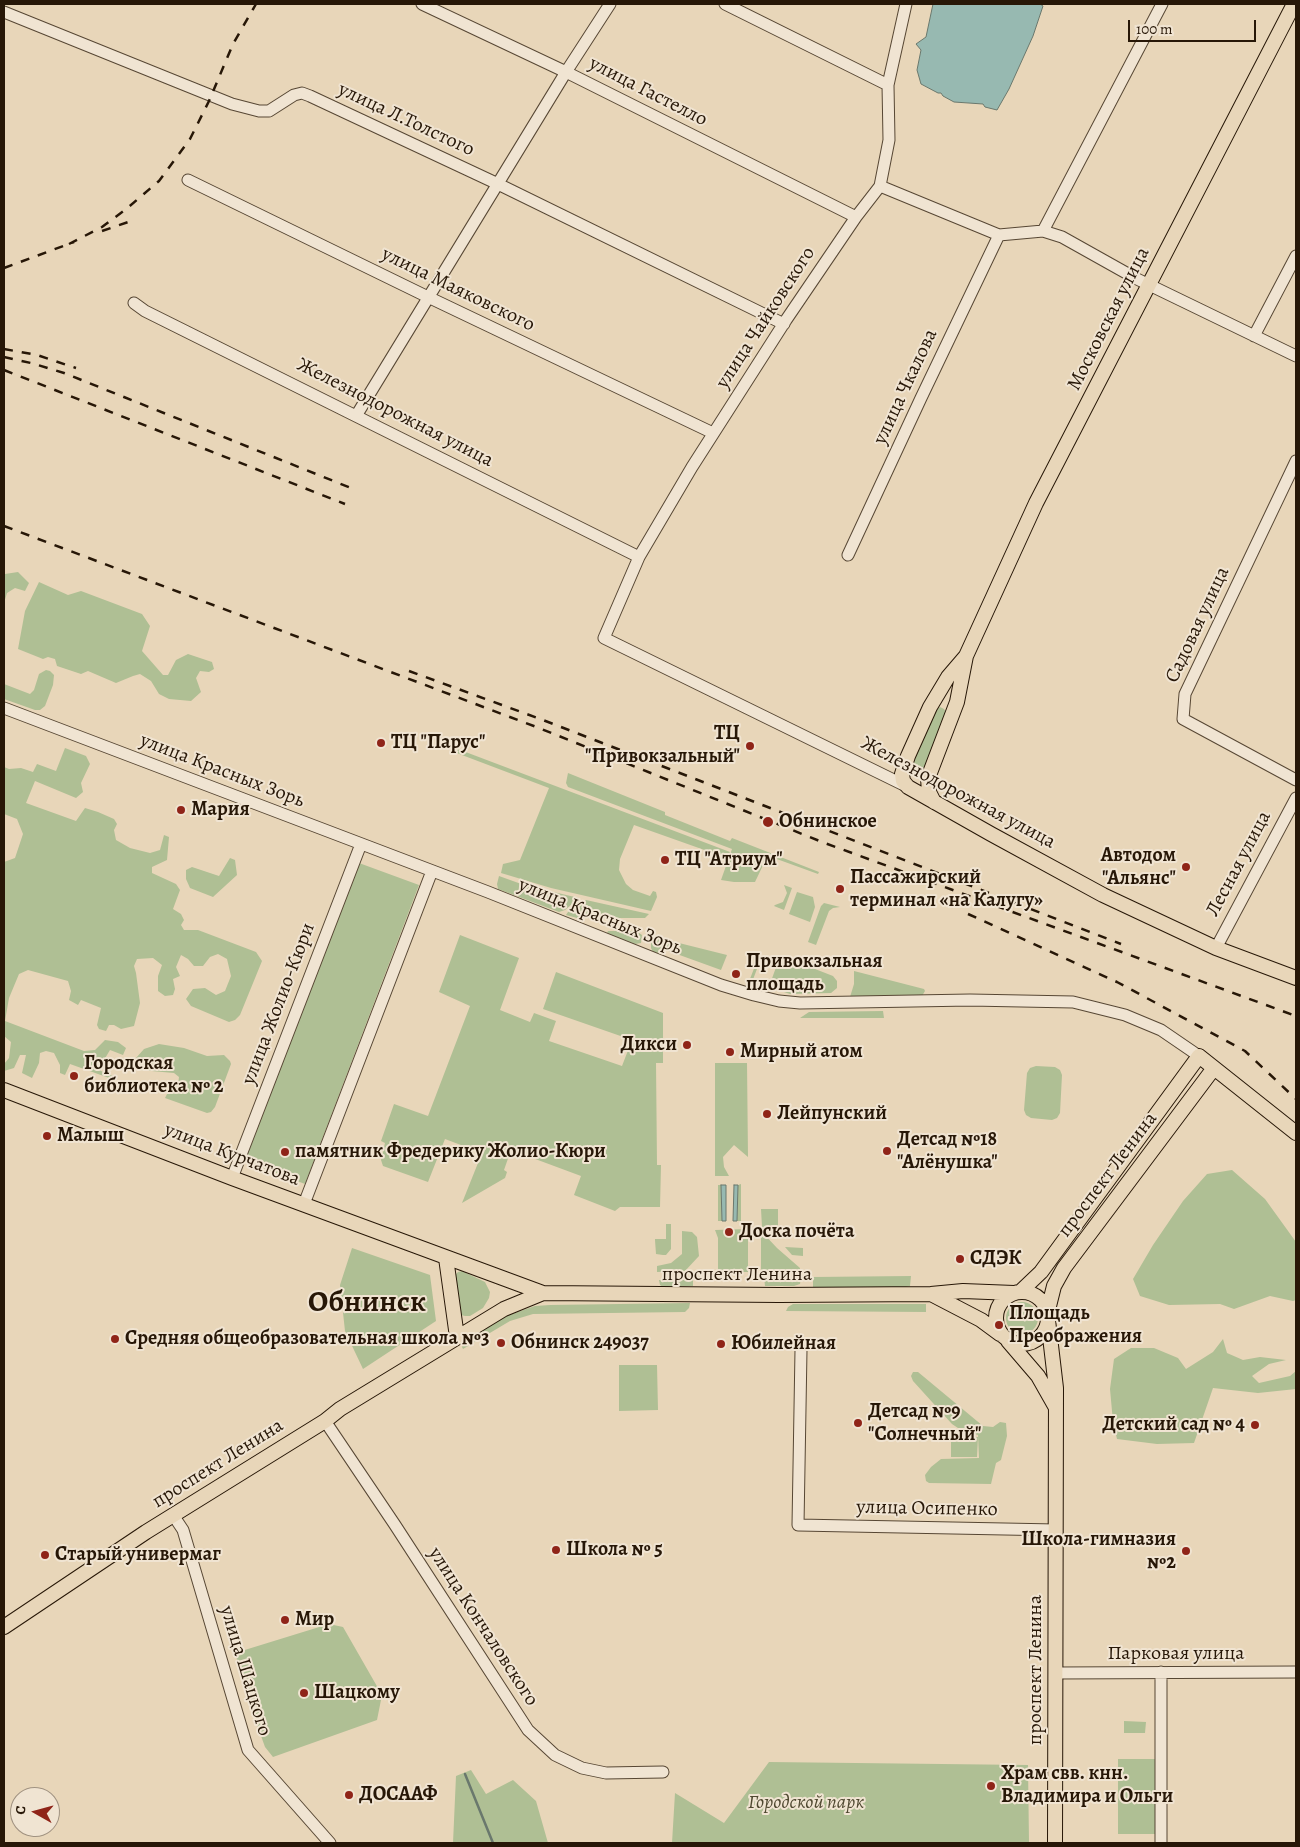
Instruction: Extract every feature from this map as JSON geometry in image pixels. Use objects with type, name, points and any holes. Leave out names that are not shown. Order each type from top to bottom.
[{"type":"main road","name":"Московская улица","points":[[928,778],[953,713],[966,656],[1036,503],[1294,4]]},
{"type":"main road","name":"Московская улица","points":[[903,767],[930,707],[948,677],[966,656]]},
{"type":"main road","points":[[930,707],[936,703],[943,703],[949,706],[953,713]]},
{"type":"main road","points":[[903,767],[902,778],[908,787],[917,787],[928,778]]},
{"type":"main road","points":[[928,778],[929,792],[934,802]]},
{"type":"main road","name":"Железнодорожная улица","points":[[908,787],[1103,895],[1216,948],[1296,978]]},
{"type":"main road","points":[[1199,1056],[1296,1133]]},
{"type":"main road","name":"проспект Ленина","points":[[4,1628],[173,1515],[325,1421],[340,1409],[504,1309],[543,1293],[779,1295],[931,1294],[963,1291],[1017,1293],[1041,1272],[1199,1056]]},
{"type":"main road","name":"проспект Ленина","points":[[1055,1843],[1056,1388],[1047,1317],[1054,1286],[1064,1268],[1214,1068]]},
{"type":"main road","name":"улица Курчатова","points":[[4,1090],[232,1178],[543,1293]]},
{"type":"main road","points":[[446,1258],[457,1337]]},
{"type":"main road","points":[[1017,1293],[1033,1294],[1038,1298],[1045,1308],[1047,1317],[1044,1332],[1035,1340],[1023,1344],[1017,1344],[1003,1336],[996,1322],[997,1310],[1004,1300],[1017,1293]]},
{"type":"main road","name":"проспект Ленина","points":[[931,1294],[976,1317],[1003,1336],[1034,1371],[1056,1407]]},
{"type":"street","name":"улица Гастелло","points":[[422,4],[566,72],[856,217]]},
{"type":"street","points":[[356,416],[566,72],[610,4]]},
{"type":"street","points":[[725,4],[888,85]]},
{"type":"street","name":"улица Чайковского","points":[[604,638],[639,557],[713,433],[856,217],[880,186],[889,140],[888,85],[906,4]]},
{"type":"street","points":[[1043,231],[1162,4]]},
{"type":"street","name":"улица Л.Толстого","points":[[4,12],[232,104],[269,112],[294,95],[302,93],[310,96],[498,184],[784,324]]},
{"type":"street","name":"улица Маяковского","points":[[188,180],[713,433]]},
{"type":"street","points":[[880,186],[999,235],[1043,231],[1062,236],[1149,284],[1296,356]]},
{"type":"street","name":"улица Чкалова","points":[[848,555],[999,235]]},
{"type":"street","points":[[1254,336],[1296,256]]},
{"type":"street","name":"Железнодорожная улица","points":[[134,303],[145,311],[639,557]]},
{"type":"street","name":"Садовая улица","points":[[1296,461],[1185,694],[1183,719],[1296,780]]},
{"type":"street","name":"Железнодорожная улица","points":[[604,638],[908,787]]},
{"type":"street","name":"улица Красных Зорь","points":[[4,708],[432,871],[721,985],[754,995],[779,1001],[800,1002],[970,1000],[1072,1002],[1125,1015],[1161,1030],[1199,1056]]},
{"type":"street","points":[[886,775],[903,767]]},
{"type":"street","name":"Лесная улица","points":[[1216,948],[1296,798]]},
{"type":"street","name":"улица Жолио-Кюри","points":[[232,1178],[361,844]]},
{"type":"street","points":[[304,1204],[432,871]]},
{"type":"street","name":"улица Осипенко","points":[[801,1350],[798,1525],[1056,1530]]},
{"type":"street","name":"улица Кончаловского","points":[[325,1421],[528,1730],[555,1754],[582,1768],[606,1773],[662,1772]]},
{"type":"street","name":"улица Шацкого","points":[[173,1515],[183,1530],[248,1750],[330,1843]]},
{"type":"street","points":[[1161,1672],[1161,1843]]},
{"type":"street","name":"Парковая улица","points":[[1056,1673],[1296,1672]]},
{"type":"green space","points":[[18,572],[29,583],[25,591],[15,588],[7,593],[4,603],[5,574]]},
{"type":"green space","points":[[39,582],[68,595],[81,591],[142,614],[150,626],[142,651],[163,675],[168,675],[176,660],[188,654],[212,662],[214,669],[209,672],[200,671],[196,678],[201,692],[191,701],[169,699],[159,694],[151,681],[140,674],[116,683],[88,671],[81,674],[57,666],[55,659],[48,657],[43,659],[18,649],[25,611]]},
{"type":"green space","points":[[46,670],[54,675],[53,685],[45,706],[40,710],[4,699],[4,684],[30,694],[34,690],[39,674]]},
{"type":"green space","points":[[940,707],[946,712],[923,773],[919,776],[914,776],[910,773],[909,768],[937,709]]},
{"type":"green space","points":[[65,748],[86,756],[90,764],[81,783],[83,792],[76,798],[35,781],[26,803],[76,821],[85,808],[98,812],[114,819],[117,824],[114,830],[116,840],[130,848],[150,853],[160,850],[164,835],[169,837],[167,860],[152,867],[152,873],[176,884],[180,890],[173,909],[181,914],[184,920],[181,925],[184,930],[198,930],[256,952],[262,961],[240,1015],[235,1020],[229,1022],[191,1006],[186,999],[193,989],[205,988],[216,995],[225,991],[231,976],[227,959],[218,954],[210,957],[203,966],[194,966],[181,955],[176,967],[180,976],[173,979],[175,989],[173,995],[165,996],[158,991],[158,976],[162,965],[153,958],[137,959],[134,966],[140,1003],[134,1026],[121,1029],[114,1025],[109,1025],[106,1031],[99,1029],[97,1025],[101,1008],[81,1000],[78,1005],[69,1000],[71,991],[68,981],[28,970],[19,974],[9,998],[5,1021],[84,1051],[95,1050],[105,1040],[118,1042],[126,1048],[123,1055],[110,1050],[104,1060],[98,1063],[101,1071],[113,1076],[112,1079],[70,1064],[65,1075],[60,1073],[60,1065],[54,1053],[46,1051],[40,1053],[39,1063],[32,1078],[22,1073],[26,1055],[20,1055],[14,1068],[4,1071],[4,1064],[9,1058],[11,1042],[4,1036],[4,862],[15,858],[23,834],[17,819],[4,814],[4,767],[9,769],[21,768],[33,772],[37,764],[56,771]]},
{"type":"green space","points":[[455,748],[730,852],[727,858],[634,825],[620,859],[619,870],[626,884],[633,890],[650,896],[653,891],[656,892],[657,897],[651,911],[551,888],[501,873],[503,864],[520,860],[549,788],[454,752]]},
{"type":"green space","points":[[568,773],[665,812],[665,815],[730,841],[732,838],[819,872],[818,874],[774,858],[773,860],[768,858],[755,882],[721,880],[732,849],[568,787],[566,783]]},
{"type":"green space","points":[[230,858],[235,860],[237,875],[213,897],[190,888],[186,879],[186,870],[192,867],[219,876]]},
{"type":"green space","points":[[359,863],[419,885],[305,1184],[245,1161]]},
{"type":"green space","points":[[499,876],[524,885],[579,898],[565,910],[559,912],[498,889]]},
{"type":"green space","points":[[784,885],[792,888],[784,910],[774,906],[783,902],[787,893]]},
{"type":"green space","points":[[797,892],[813,897],[815,907],[810,922],[789,914]]},
{"type":"green space","points":[[583,900],[649,914],[645,918],[577,918],[566,915],[570,909]]},
{"type":"green space","points":[[824,903],[840,907],[829,911],[816,945],[808,942],[821,906]]},
{"type":"green space","points":[[608,931],[636,931],[642,935],[641,943],[635,944],[607,933]]},
{"type":"green space","points":[[460,935],[519,958],[500,1010],[530,1022],[534,1013],[556,1021],[549,1041],[622,1066],[632,1040],[543,1009],[556,972],[663,1013],[663,1063],[656,1063],[657,1165],[661,1165],[660,1207],[620,1207],[615,1211],[574,1195],[581,1176],[511,1150],[504,1170],[507,1172],[505,1178],[462,1203],[482,1153],[445,1139],[428,1182],[383,1166],[381,1160],[385,1143],[381,1141],[394,1104],[428,1116],[470,1006],[439,992]]},
{"type":"green space","points":[[659,938],[727,955],[721,970],[663,949],[660,953],[653,952],[651,943],[653,939]]},
{"type":"green space","points":[[755,957],[761,958],[751,985],[748,984],[755,966]]},
{"type":"green space","points":[[779,959],[797,962],[833,976],[837,981],[837,988],[831,993],[790,994],[772,988],[770,984]]},
{"type":"green space","points":[[854,971],[924,989],[925,991],[922,996],[850,997],[854,984]]},
{"type":"green space","points":[[883,1011],[884,1018],[800,1018],[809,1012]]},
{"type":"green space","points":[[159,1044],[184,1048],[207,1056],[224,1055],[230,1061],[231,1064],[215,1107],[211,1112],[207,1113],[165,1098],[168,1092],[178,1085],[179,1077],[174,1073],[140,1070],[135,1066],[136,1058],[144,1049]]},
{"type":"green space","points":[[715,1063],[747,1063],[748,1157],[734,1145],[723,1157],[724,1167],[729,1176],[715,1176]]},
{"type":"green space","points":[[1036,1066],[1055,1067],[1060,1070],[1062,1075],[1060,1113],[1057,1118],[1052,1120],[1031,1118],[1026,1115],[1024,1110],[1027,1073],[1030,1068]]},
{"type":"green space","points":[[1232,1170],[1265,1199],[1296,1242],[1296,1300],[1270,1296],[1234,1309],[1220,1304],[1169,1305],[1140,1296],[1133,1279],[1153,1245],[1183,1201],[1207,1174]]},
{"type":"green space","points":[[741,1184],[741,1221],[737,1221],[738,1185]]},
{"type":"green space","points":[[718,1185],[721,1185],[722,1221],[718,1221]]},
{"type":"green space","points":[[761,1209],[778,1209],[778,1239],[762,1227]]},
{"type":"green space","points":[[666,1224],[671,1224],[671,1249],[666,1255],[656,1254],[655,1239],[666,1239]]},
{"type":"green space","points":[[748,1229],[748,1272],[718,1272],[718,1238],[715,1230]]},
{"type":"green space","points":[[682,1231],[692,1232],[697,1237],[699,1256],[685,1271],[657,1272],[657,1266],[671,1263],[682,1254]]},
{"type":"green space","points":[[761,1232],[800,1268],[800,1271],[761,1272]]},
{"type":"green space","points":[[785,1247],[803,1248],[803,1256],[792,1255]]},
{"type":"green space","points":[[352,1248],[430,1275],[436,1321],[363,1369],[345,1331],[340,1285]]},
{"type":"green space","points":[[462,1271],[485,1282],[490,1292],[483,1308],[470,1316],[461,1315],[459,1311],[455,1275]]},
{"type":"green space","points":[[911,1276],[910,1286],[906,1287],[813,1287],[813,1277]]},
{"type":"green space","points":[[764,1277],[801,1277],[800,1284],[794,1286],[765,1286]]},
{"type":"green space","points":[[659,1280],[693,1280],[693,1286],[663,1287],[660,1285]]},
{"type":"green space","points":[[1022,1302],[1028,1303],[1033,1307],[1037,1312],[1037,1324],[1033,1329],[1028,1333],[1022,1334],[1016,1333],[1011,1329],[1007,1324],[1006,1318],[1007,1312],[1011,1307],[1016,1303]]},
{"type":"green space","points":[[690,1303],[689,1308],[685,1312],[533,1314],[510,1321],[463,1349],[462,1347],[462,1344],[506,1316],[535,1306]]},
{"type":"green space","points":[[793,1304],[926,1304],[926,1312],[786,1311]]},
{"type":"green space","points":[[1223,1339],[1227,1353],[1243,1360],[1260,1357],[1286,1360],[1269,1364],[1252,1376],[1259,1383],[1290,1376],[1296,1371],[1296,1389],[1258,1393],[1213,1388],[1194,1443],[1157,1444],[1117,1439],[1113,1422],[1110,1389],[1114,1359],[1131,1348],[1154,1348],[1178,1358],[1186,1369],[1213,1352]]},
{"type":"green space","points":[[619,1365],[657,1365],[658,1410],[619,1411]]},
{"type":"green space","points":[[913,1372],[918,1372],[983,1426],[993,1427],[1000,1422],[1006,1423],[1007,1436],[1001,1460],[996,1463],[991,1484],[929,1483],[926,1481],[925,1475],[941,1459],[979,1458],[978,1435],[961,1430],[952,1424],[913,1381],[911,1376]]},
{"type":"green space","points":[[951,1436],[978,1437],[977,1457],[951,1457]]},
{"type":"green space","points":[[329,1624],[343,1627],[382,1695],[377,1720],[273,1757],[265,1747],[235,1653]]},
{"type":"green space","points":[[1124,1721],[1146,1722],[1145,1733],[1124,1733]]},
{"type":"green space","points":[[1118,1759],[1156,1759],[1156,1834],[1118,1834]]},
{"type":"green space","name":"Городской парк","points":[[769,1762],[1028,1765],[1029,1843],[672,1843],[675,1793],[724,1823]]},
{"type":"green space","points":[[471,1770],[486,1794],[513,1780],[536,1801],[548,1843],[453,1843],[456,1776]]},
{"type":"water","points":[[933,4],[1040,4],[1043,6],[1033,36],[1009,89],[997,110],[985,107],[983,104],[954,102],[941,93],[921,84],[917,70],[921,50],[916,44],[926,37]]},
{"type":"water","points":[[721,1185],[726,1185],[726,1221],[722,1221]]},
{"type":"water","points":[[734,1185],[738,1185],[737,1221],[733,1221]]},
{"type":"waterway","points":[[465,1774],[493,1843]]},
{"type":"railway","points":[[69,244],[102,227],[159,181],[190,139],[209,101],[233,44],[256,4]]},
{"type":"railway","points":[[102,231],[131,221]]},
{"type":"railway","points":[[4,268],[74,242]]},
{"type":"railway","points":[[4,349],[37,355],[76,368]]},
{"type":"railway","points":[[4,357],[64,373],[351,488]]},
{"type":"railway","points":[[4,370],[345,504]]},
{"type":"railway","points":[[4,526],[539,728],[822,842],[1296,1016]]},
{"type":"railway","points":[[409,671],[543,720],[1121,944]]},
{"type":"railway","points":[[968,914],[1117,982],[1245,1051],[1296,1099]]},
{"type":"place","name":"ТЦ \"Парус\"","points":[[381,743]]},
{"type":"place","name":"ТЦ \"Привокзальный\"","points":[[750,746]]},
{"type":"place","name":"Мария","points":[[181,810]]},
{"type":"place","name":"Обнинское","points":[[768,822]]},
{"type":"place","name":"ТЦ \"Атриум\"","points":[[665,860]]},
{"type":"place","name":"Автодом \"Альянс\"","points":[[1186,867]]},
{"type":"place","name":"Пассажирский терминал «на Калугу»","points":[[840,889]]},
{"type":"place","name":"Привокзальная площадь","points":[[736,974]]},
{"type":"place","name":"Дикси","points":[[687,1045]]},
{"type":"place","name":"Мирный атом","points":[[730,1052]]},
{"type":"place","name":"Городская библиотека № 2","points":[[74,1076]]},
{"type":"place","name":"Лейпунский","points":[[767,1114]]},
{"type":"place","name":"Малыш","points":[[47,1136]]},
{"type":"place","name":"Детсад №18 \"Алёнушка\"","points":[[887,1151]]},
{"type":"place","name":"памятник Фредерику Жолио-Кюри","points":[[285,1152]]},
{"type":"place","name":"Доска почёта","points":[[729,1232]]},
{"type":"place","name":"СДЭК","points":[[960,1259]]},
{"type":"place","name":"Площадь Преображения","points":[[999,1325]]},
{"type":"place","name":"Средняя общеобразовательная школа №3","points":[[115,1339]]},
{"type":"place","name":"Обнинск 249037","points":[[501,1343]]},
{"type":"place","name":"Юбилейная","points":[[721,1344]]},
{"type":"place","name":"Детсад №9 \"Солнечный\"","points":[[858,1423]]},
{"type":"place","name":"Детский сад № 4","points":[[1255,1425]]},
{"type":"place","name":"Школа № 5","points":[[556,1550]]},
{"type":"place","name":"Школа-гимназия №2","points":[[1186,1551]]},
{"type":"place","name":"Старый универмаг","points":[[45,1555]]},
{"type":"place","name":"Мир","points":[[285,1620]]},
{"type":"place","name":"Шацкому","points":[[304,1693]]},
{"type":"place","name":"Храм свв. кнн. Владимира и Ольги","points":[[991,1786]]},
{"type":"place","name":"ДОСААФ","points":[[349,1795]]},
{"type":"district","name":"Обнинск","points":[[367,1304]]}]
